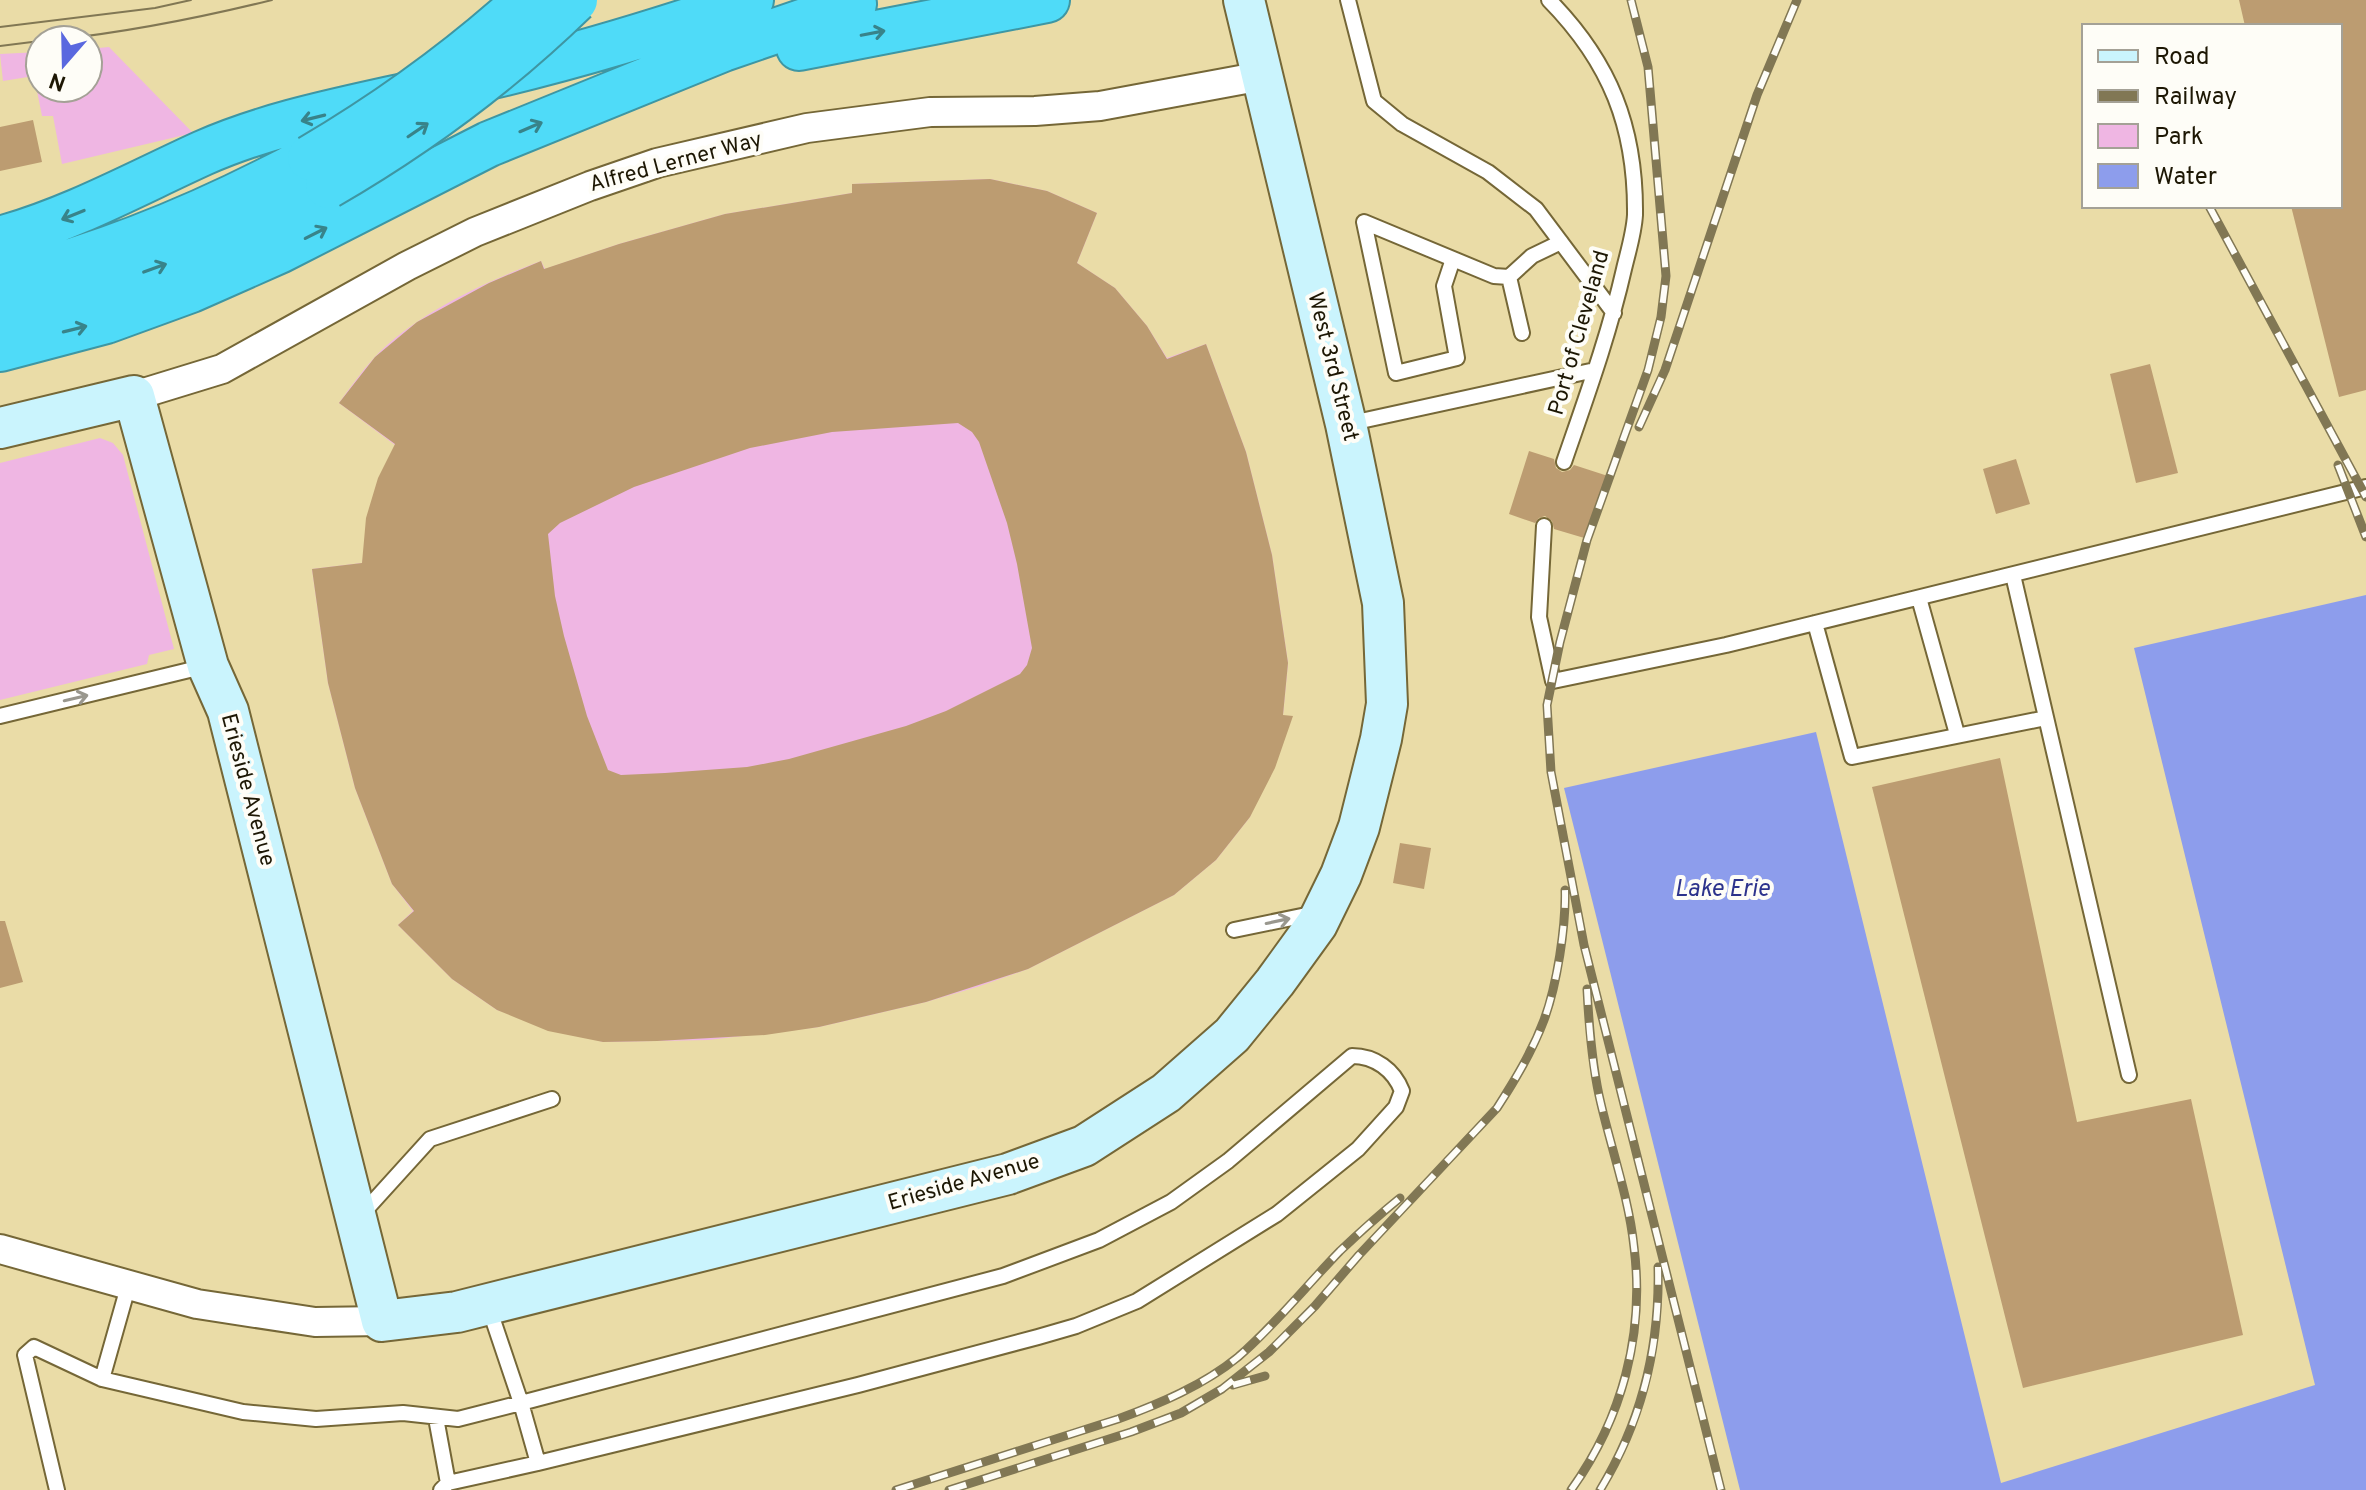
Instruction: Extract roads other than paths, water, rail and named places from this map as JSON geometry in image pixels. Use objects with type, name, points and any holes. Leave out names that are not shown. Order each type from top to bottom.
[{"type":"highway","points":[[0,315],[89,291],[171,262],[255,224],[319,172],[372,121],[441,72],[526,0]]},
{"type":"highway","points":[[0,281],[146,235],[239,196],[319,172],[435,118],[497,70],[575,0]]},
{"type":"highway","points":[[0,239],[55,222],[204,153],[249,136],[360,106],[553,62],[683,24],[751,0]]},
{"type":"highway","points":[[607,97],[777,53],[1047,0]]},
{"type":"highway","points":[[553,62],[645,48],[860,3]]},
{"type":"highway","points":[[0,349],[106,321],[191,290],[279,251],[458,158],[723,49],[860,3]]},
{"type":"street","name":"West 3rd Street","points":[[1244,0],[1346,424],[1383,603],[1387,704],[1381,739]]},
{"type":"street","name":"Alfred Lerner Way","points":[[134,396],[222,369],[407,266],[475,232],[528,209],[657,163],[807,128],[930,112],[1035,111],[1100,106],[1262,76]]},
{"type":"street","points":[[0,428],[134,396]]},
{"type":"street","name":"Erieside Avenue","points":[[134,396],[208,666],[228,711],[382,1321]]},
{"type":"street","name":"Erieside Avenue","points":[[0,1249],[197,1304],[315,1322],[382,1321],[457,1312],[1008,1174],[1084,1146],[1166,1093],[1232,1035],[1275,982],[1323,911],[1341,875],[1359,827],[1381,739]]},
{"type":"lane","points":[[1348,0],[1374,101],[1402,124],[1488,172],[1536,209],[1614,313]]},
{"type":"lane","name":"Port of Cleveland","points":[[1549,0],[1570,22],[1606,74],[1630,141],[1635,218],[1614,313],[1564,462]]},
{"type":"lane","points":[[1453,259],[1444,286],[1457,358],[1396,373],[1364,222],[1494,276],[1509,277],[1532,256],[1561,242]]},
{"type":"lane","points":[[1509,277],[1522,333]]},
{"type":"lane","points":[[1346,424],[1595,370]]},
{"type":"lane","points":[[1544,526],[1539,617],[1553,681],[1815,623],[2366,487]]},
{"type":"lane","points":[[2013,575],[2129,1075]]},
{"type":"lane","points":[[1919,598],[1957,734]]},
{"type":"lane","points":[[1815,623],[1852,757],[2046,718]]},
{"type":"lane","points":[[0,716],[208,666]]},
{"type":"lane","points":[[1234,930],[1323,911]]},
{"type":"lane","points":[[57,1490],[25,1355],[34,1347],[102,1379],[243,1412],[316,1419],[403,1413],[458,1419],[1003,1276],[1099,1240],[1171,1202],[1216,1169],[1352,1056],[1367,1056],[1396,1075],[1402,1091],[1396,1107],[1358,1149],[1277,1214],[1137,1301],[1076,1326],[858,1385],[445,1486],[436,1418]]},
{"type":"lane","points":[[356,1220],[430,1139],[552,1099]]},
{"type":"lane","points":[[102,1379],[128,1287]]},
{"type":"lane","points":[[488,1304],[538,1463]]},
{"type":"water","name":"Lake Erie","points":[[2366,595],[2366,1490],[1740,1490],[1564,788],[1816,732],[2001,1483],[2315,1385],[2134,648]]},
{"type":"tram line","points":[[0,27],[155,8],[191,0]]},
{"type":"tram line","points":[[104,34],[272,0]]},
{"type":"tram line","points":[[0,46],[24,43]]},
{"type":"railway","points":[[1631,0],[1648,67],[1666,276],[1661,317],[1648,370],[1587,540],[1560,642],[1547,705],[1551,772],[1584,945],[1721,1490]]},
{"type":"railway","points":[[1639,427],[1665,370],[1757,95],[1797,0]]},
{"type":"railway","points":[[2210,208],[2366,497]]},
{"type":"railway","points":[[2338,465],[2366,537]]},
{"type":"railway","points":[[949,1490],[1181,1413],[1222,1389],[1269,1352],[1497,1108],[1529,1055],[1549,1006],[1560,955],[1565,890]]},
{"type":"railway","points":[[1571,1490],[1589,1463],[1616,1405],[1626,1374],[1636,1312],[1637,1280],[1632,1229],[1598,1090],[1587,989]]},
{"type":"railway","points":[[896,1490],[1118,1419],[1196,1385],[1252,1345],[1340,1251],[1400,1198]]},
{"type":"railway","points":[[1600,1490],[1627,1437],[1646,1383],[1656,1326],[1658,1267]]},
{"type":"railway","points":[[1233,1385],[1265,1376]]}]
